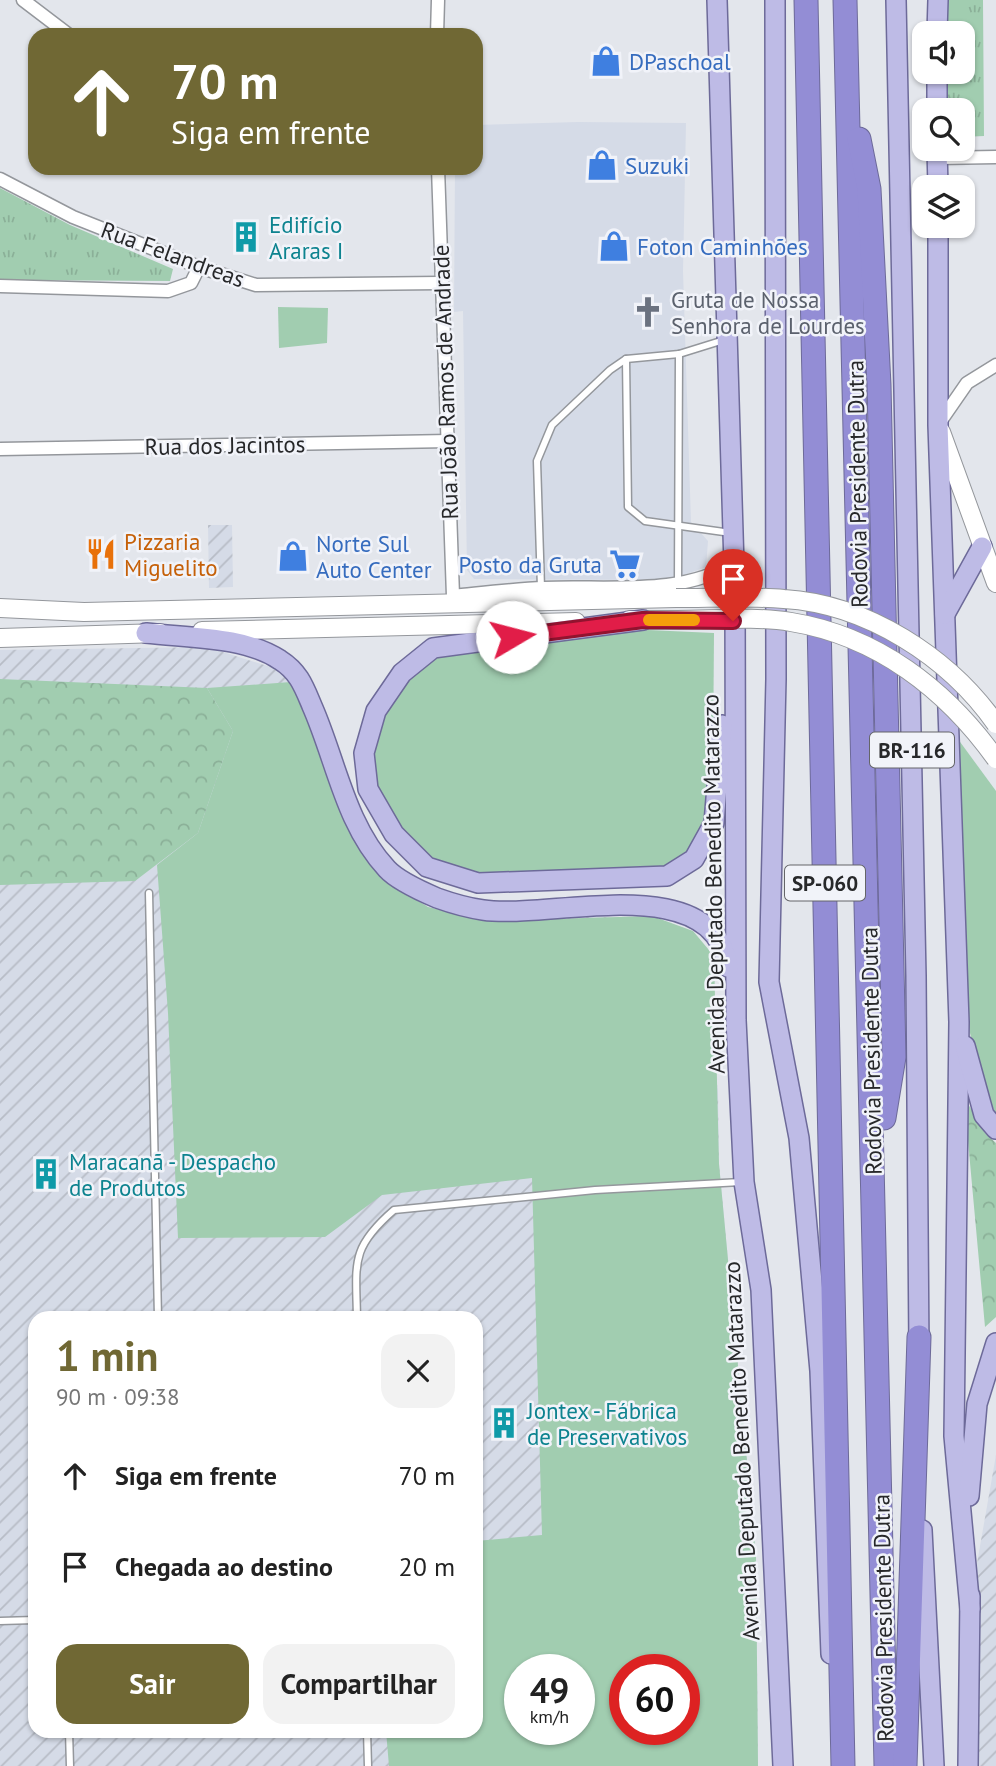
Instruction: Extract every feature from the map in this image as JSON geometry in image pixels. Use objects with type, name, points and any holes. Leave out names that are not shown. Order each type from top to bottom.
[{"type":"highway","name":"Rodovia Presidente Dutra","points":[[806,0],[843,1766]]},
{"type":"highway","name":"Rodovia Presidente Dutra","points":[[845,0],[886,1766]]},
{"type":"highway","points":[[905,1766],[919,1337]]},
{"type":"main road","points":[[703,0],[717,9]]},
{"type":"main road","points":[[775,0],[776,679],[769,982],[799,1138],[820,1371],[828,1619],[843,1766]]},
{"type":"main road","name":"Rodovia Presidente Dutra","points":[[896,0],[916,962],[920,1499],[934,1766]]},
{"type":"main road","points":[[937,21],[938,0]]},
{"type":"main road","name":"Avenida Deputado Benedito Matarazzo","points":[[717,9],[735,599],[736,1020],[744,1182],[761,1290],[783,1766]]},
{"type":"main road","points":[[938,238],[938,425],[959,1022],[954,1436],[970,1609]]},
{"type":"main road","points":[[938,425],[996,583]]},
{"type":"main road","points":[[945,615],[982,547]]},
{"type":"main road","points":[[0,608],[84,612],[677,591],[786,599],[840,609],[891,631],[930,655],[986,709],[996,724]]},
{"type":"main road","points":[[643,620],[433,648],[402,674],[376,711],[364,753],[368,789],[394,834],[427,867],[478,883],[667,876],[694,859],[714,823],[721,762],[724,662],[735,599]]},
{"type":"main road","points":[[0,638],[643,620],[788,622],[837,632],[887,656],[920,676],[972,726],[996,759]]},
{"type":"main road","points":[[146,633],[253,647],[278,659],[298,673],[320,724],[338,782],[357,825],[387,871],[436,897],[484,910],[598,904],[654,907],[697,919],[725,947],[736,1020]]},
{"type":"main road","points":[[959,1022],[984,1115],[996,1129]]},
{"type":"main road","points":[[968,1766],[968,1497],[977,1404],[996,1343]]},
{"type":"street","points":[[23,0],[60,28]]},
{"type":"street","points":[[438,0],[438,28]]},
{"type":"street","points":[[975,156],[996,157]]},
{"type":"street","name":"Rua João Ramos de Andrade","points":[[438,175],[453,596]]},
{"type":"street","name":"Rua Felandreas","points":[[0,179],[73,217],[199,267],[256,285],[440,283]]},
{"type":"street","points":[[0,286],[168,291],[191,283],[199,267]]},
{"type":"street","points":[[938,425],[967,383],[996,365]]},
{"type":"street","name":"Rua dos Jacintos","points":[[0,449],[449,441]]},
{"type":"street","points":[[84,612],[239,602],[453,596],[541,588],[677,591],[734,562]]},
{"type":"lane","points":[[541,588],[537,461],[552,425],[625,359],[679,354],[729,338]]},
{"type":"lane","points":[[677,591],[680,525],[679,354]]},
{"type":"lane","points":[[625,359],[628,506],[645,521],[732,534]]},
{"type":"lane","points":[[149,893],[158,1311]]},
{"type":"lane","points":[[357,1311],[356,1258],[372,1229],[394,1210],[595,1190],[744,1182]]},
{"type":"lane","points":[[0,1621],[28,1620]]},
{"type":"lane","points":[[69,1738],[70,1766]]},
{"type":"lane","points":[[368,1738],[368,1766]]},
{"type":"shaded area","points":[[686,123],[683,271],[691,522],[708,541],[706,567],[670,580],[474,579],[467,570],[463,311],[454,312],[455,175],[483,175],[483,125]]},
{"type":"shaded area","points":[[208,525],[232,525],[233,587],[209,588]]},
{"type":"shaded area","points":[[207,647],[277,669],[291,682],[312,728],[346,825],[381,878],[428,907],[484,921],[599,916],[693,931],[718,1091],[719,1164],[756,1557],[758,1766],[0,1766],[0,650]]},
{"type":"shaded area","points":[[996,1455],[996,1766],[977,1766],[976,1569]]},
{"type":"green space","points":[[946,0],[983,0],[984,136],[975,136],[975,98],[946,98],[946,84],[975,84],[975,21],[946,21]]},
{"type":"green space","points":[[0,188],[70,225],[173,269],[170,281],[0,280]]},
{"type":"green space","points":[[278,307],[328,308],[327,343],[279,348]]},
{"type":"green space","points":[[648,630],[714,633],[713,762],[706,820],[688,853],[665,868],[479,874],[431,859],[401,828],[376,787],[373,754],[384,714],[408,679],[437,656]]},
{"type":"green space","points":[[0,679],[207,688],[233,731],[198,833],[135,881],[0,885]]},
{"type":"green space","points":[[291,682],[312,728],[346,825],[381,878],[428,907],[484,921],[652,916],[693,931],[714,956],[719,1164],[756,1557],[758,1766],[389,1766],[387,1738],[483,1738],[483,1540],[542,1535],[532,1178],[382,1195],[325,1237],[178,1238],[168,1013],[157,865],[198,833],[233,731],[207,688]]},
{"type":"green space","points":[[955,735],[996,791],[996,1114],[986,1094],[970,1033]]},
{"type":"green space","points":[[964,1097],[985,1133],[996,1143],[996,1317],[985,1327]]},
{"type":"slow traffic","points":[[649,620],[694,620]]},
{"type":"place","name":"DPaschoal","points":[[606,61]]},
{"type":"place","name":"Suzuki","points":[[602,165]]},
{"type":"place","name":"Edifício Araras I","points":[[246,237]]},
{"type":"place","name":"Foton Caminhões","points":[[614,246]]},
{"type":"place","name":"Gruta de Nossa Senhora de Lourdes","points":[[648,312]]},
{"type":"place","name":"Pizzaria Miguelito","points":[[101,554]]},
{"type":"place","name":"Norte Sul Auto Center","points":[[293,556]]},
{"type":"place","name":"Posto da Gruta","points":[[625,564]]},
{"type":"place","name":"Maracanã - Despacho de Produtos","points":[[46,1174]]},
{"type":"place","name":"Jontex - Fábrica de Preservativos","points":[[504,1423]]},
{"type":"route","points":[[512,637],[643,620],[733,621]]}]
